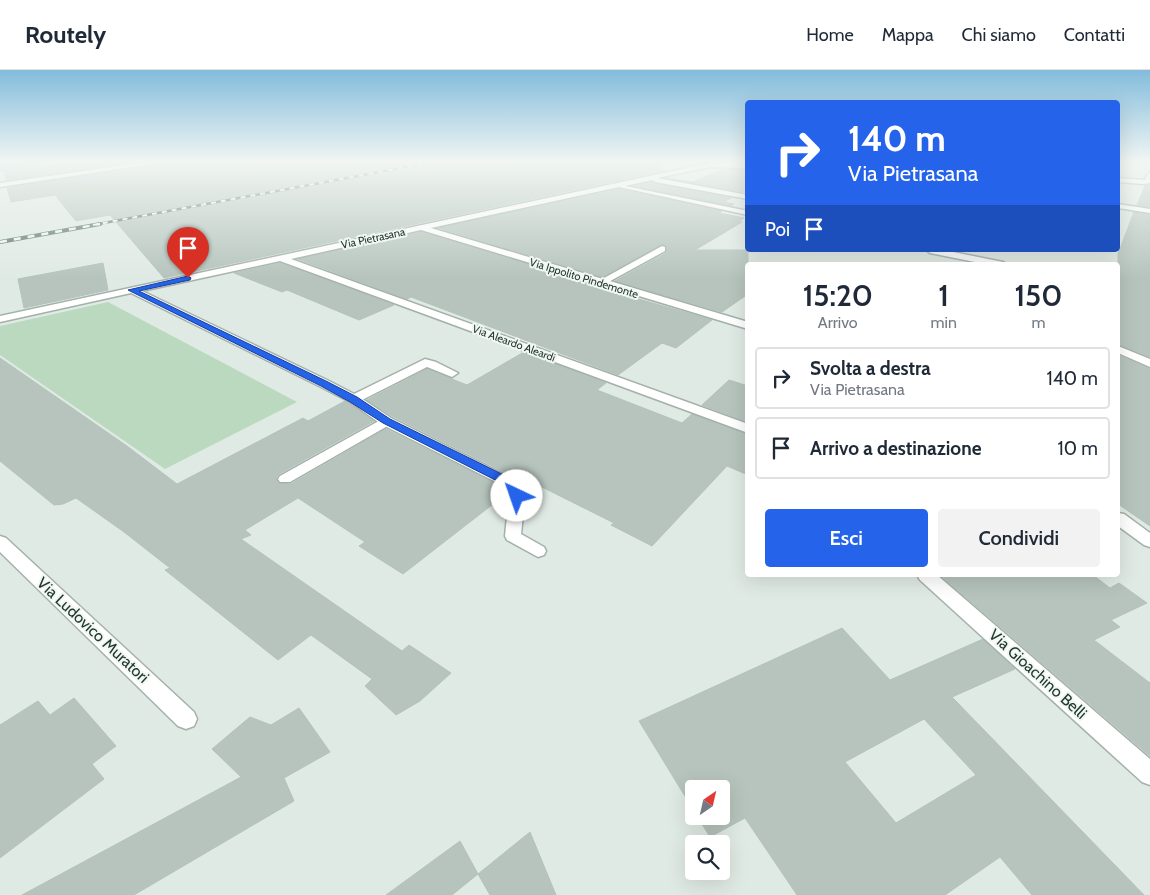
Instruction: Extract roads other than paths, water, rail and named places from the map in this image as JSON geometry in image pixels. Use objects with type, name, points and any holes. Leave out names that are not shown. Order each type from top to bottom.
[{"type":"street","name":"Via Pietrasana","points":[[0,318],[548,200]]},
{"type":"street","points":[[686,200],[745,212]]},
{"type":"street","points":[[1121,200],[1150,205]]},
{"type":"street","points":[[1120,206],[1150,211]]},
{"type":"street","name":"Via Ippolito Pindemonte","points":[[420,228],[745,325]]},
{"type":"street","points":[[600,283],[662,249]]},
{"type":"street","points":[[940,252],[988,262]]},
{"type":"street","name":"Via Aleardo Aleardi","points":[[281,258],[745,428]]},
{"type":"street","points":[[132,290],[354,400],[386,421],[510,483],[517,496],[513,536],[538,551]]},
{"type":"street","points":[[1120,350],[1150,363]]},
{"type":"street","points":[[354,400],[425,363],[452,373]]},
{"type":"street","points":[[284,480],[386,421]]},
{"type":"street","points":[[1120,519],[1150,541]]},
{"type":"street","name":"Via Ludovico Muratori","points":[[0,542],[186,719]]},
{"type":"street","name":"Via Gioachino Belli","points":[[928,577],[1150,774]]},
{"type":"railway","points":[[93,225],[225,200]]},
{"type":"railway","points":[[0,242],[100,224]]}]
